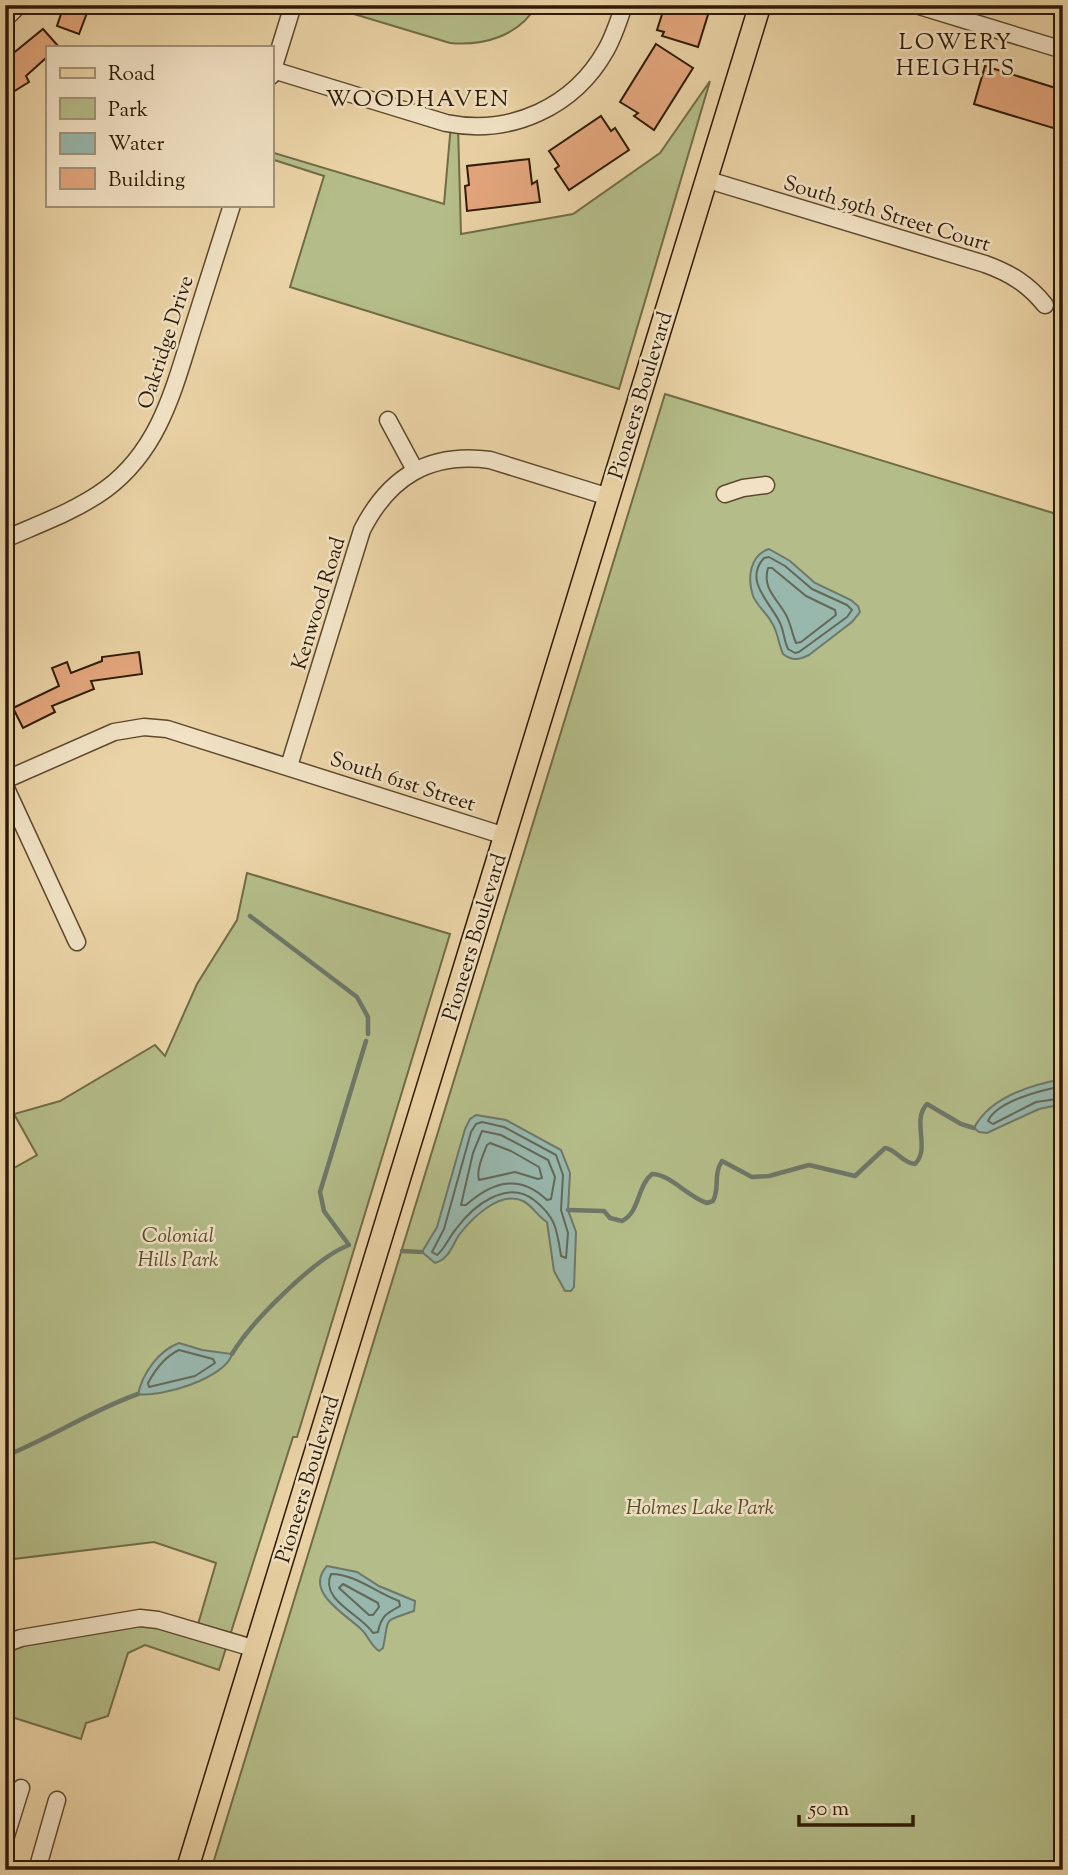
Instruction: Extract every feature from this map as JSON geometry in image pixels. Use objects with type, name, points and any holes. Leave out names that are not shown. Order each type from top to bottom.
[{"type":"main road","name":"Pioneers Boulevard","points":[[187,1870],[760,5]]},
{"type":"street","points":[[5,19],[19,5]]},
{"type":"street","points":[[273,70],[293,5]]},
{"type":"street","points":[[273,73],[436,120],[467,126],[499,125],[541,112],[575,92],[592,73],[607,49],[624,5]]},
{"type":"street","points":[[916,5],[1063,50]]},
{"type":"street","name":"South 59th Street Court","points":[[705,180],[993,267],[1026,285],[1045,305]]},
{"type":"street","name":"Oakridge Drive","points":[[5,539],[86,502],[128,470],[146,449],[169,407],[232,206]]},
{"type":"street","points":[[388,420],[415,470],[448,459],[489,460],[609,497]]},
{"type":"street","name":"Kenwood Road","points":[[289,766],[362,530],[384,495],[415,470]]},
{"type":"street","points":[[726,494],[743,488],[766,485]]},
{"type":"street","name":"South 61st Street","points":[[5,780],[101,736],[144,727],[167,729],[505,836]]},
{"type":"street","points":[[5,786],[77,942]]},
{"type":"street","points":[[5,1644],[21,1638],[140,1618],[158,1620],[256,1649]]},
{"type":"street","points":[[5,1839],[20,1788]]},
{"type":"street","points":[[37,1870],[57,1800]]},
{"type":"green space","points":[[324,5],[537,5],[521,24],[500,37],[463,44],[450,43]]},
{"type":"green space","points":[[710,81],[619,389],[290,287],[324,176],[273,160],[273,153],[444,204],[451,124],[458,125],[461,234],[573,214],[660,153]]},
{"type":"green space","name":"Holmes Lake Park","points":[[665,394],[1063,516],[1063,1870],[211,1870]]},
{"type":"green space","name":"Colonial Hills Park","points":[[247,873],[450,934],[297,1437],[293,1437],[219,1670],[145,1645],[128,1653],[108,1716],[86,1723],[81,1739],[5,1715],[5,1645],[127,1619],[196,1631],[216,1563],[154,1542],[5,1560],[5,1173],[37,1155],[14,1114],[60,1101],[155,1045],[165,1056],[197,984],[237,920]]},
{"type":"water","points":[[769,549],[790,561],[815,583],[851,600],[860,612],[852,622],[802,658],[793,659],[783,654],[774,626],[753,596],[750,575],[754,562]]},
{"type":"water","points":[[1063,1079],[1063,1104],[1039,1109],[987,1133],[974,1128],[981,1117],[1000,1100],[1037,1085]]},
{"type":"water","points":[[476,1115],[506,1120],[561,1150],[570,1173],[568,1210],[576,1232],[574,1287],[571,1291],[565,1291],[554,1271],[547,1222],[523,1201],[505,1199],[487,1207],[465,1228],[440,1261],[435,1263],[422,1252],[437,1227],[465,1129],[470,1119]]},
{"type":"water","points":[[179,1343],[202,1350],[232,1354],[218,1371],[191,1384],[161,1393],[138,1394],[144,1378],[158,1357]]},
{"type":"water","points":[[327,1566],[357,1572],[379,1586],[415,1601],[414,1611],[389,1622],[383,1648],[379,1651],[362,1630],[324,1594],[320,1585],[321,1576]]},
{"type":"building","points":[[64,5],[90,5],[79,34],[57,26]]},
{"type":"building","points":[[665,5],[711,5],[698,47],[662,36],[664,32],[657,30]]},
{"type":"building","points":[[43,29],[58,46],[46,46],[46,58],[26,76],[29,82],[5,97],[5,60]]},
{"type":"building","points":[[656,44],[693,68],[654,130],[634,116],[638,113],[620,102]]},
{"type":"building","points":[[985,66],[1062,90],[1058,102],[1063,104],[1063,131],[974,104]]},
{"type":"building","points":[[601,116],[611,131],[615,128],[629,150],[569,190],[555,169],[559,166],[549,151]]},
{"type":"building","points":[[529,159],[532,184],[537,181],[540,202],[467,211],[467,166]]},
{"type":"building","points":[[139,652],[142,674],[91,681],[94,689],[52,706],[55,712],[23,728],[13,708],[59,686],[52,668],[67,662],[71,673],[102,661],[102,657]]},
{"type":"waterway","points":[[250,916],[357,997],[368,1017],[368,1034]]},
{"type":"waterway","points":[[232,1354],[254,1325],[285,1292],[319,1263],[349,1245],[324,1211],[320,1192],[366,1041]]},
{"type":"waterway","points":[[568,1210],[604,1211],[610,1218],[622,1221],[632,1212],[652,1174],[666,1178],[707,1203],[713,1201],[715,1196],[722,1161],[752,1177],[769,1176],[809,1165],[855,1176],[885,1148],[915,1164],[921,1150],[921,1118],[927,1104],[961,1124],[974,1128]]},
{"type":"waterway","points":[[402,1251],[422,1252]]},
{"type":"waterway","points":[[5,1456],[138,1394]]},
{"type":"district","name":"LOWERY HEIGHTS","points":[[956,54]]},
{"type":"district","name":"WOODHAVEN","points":[[418,98]]}]
